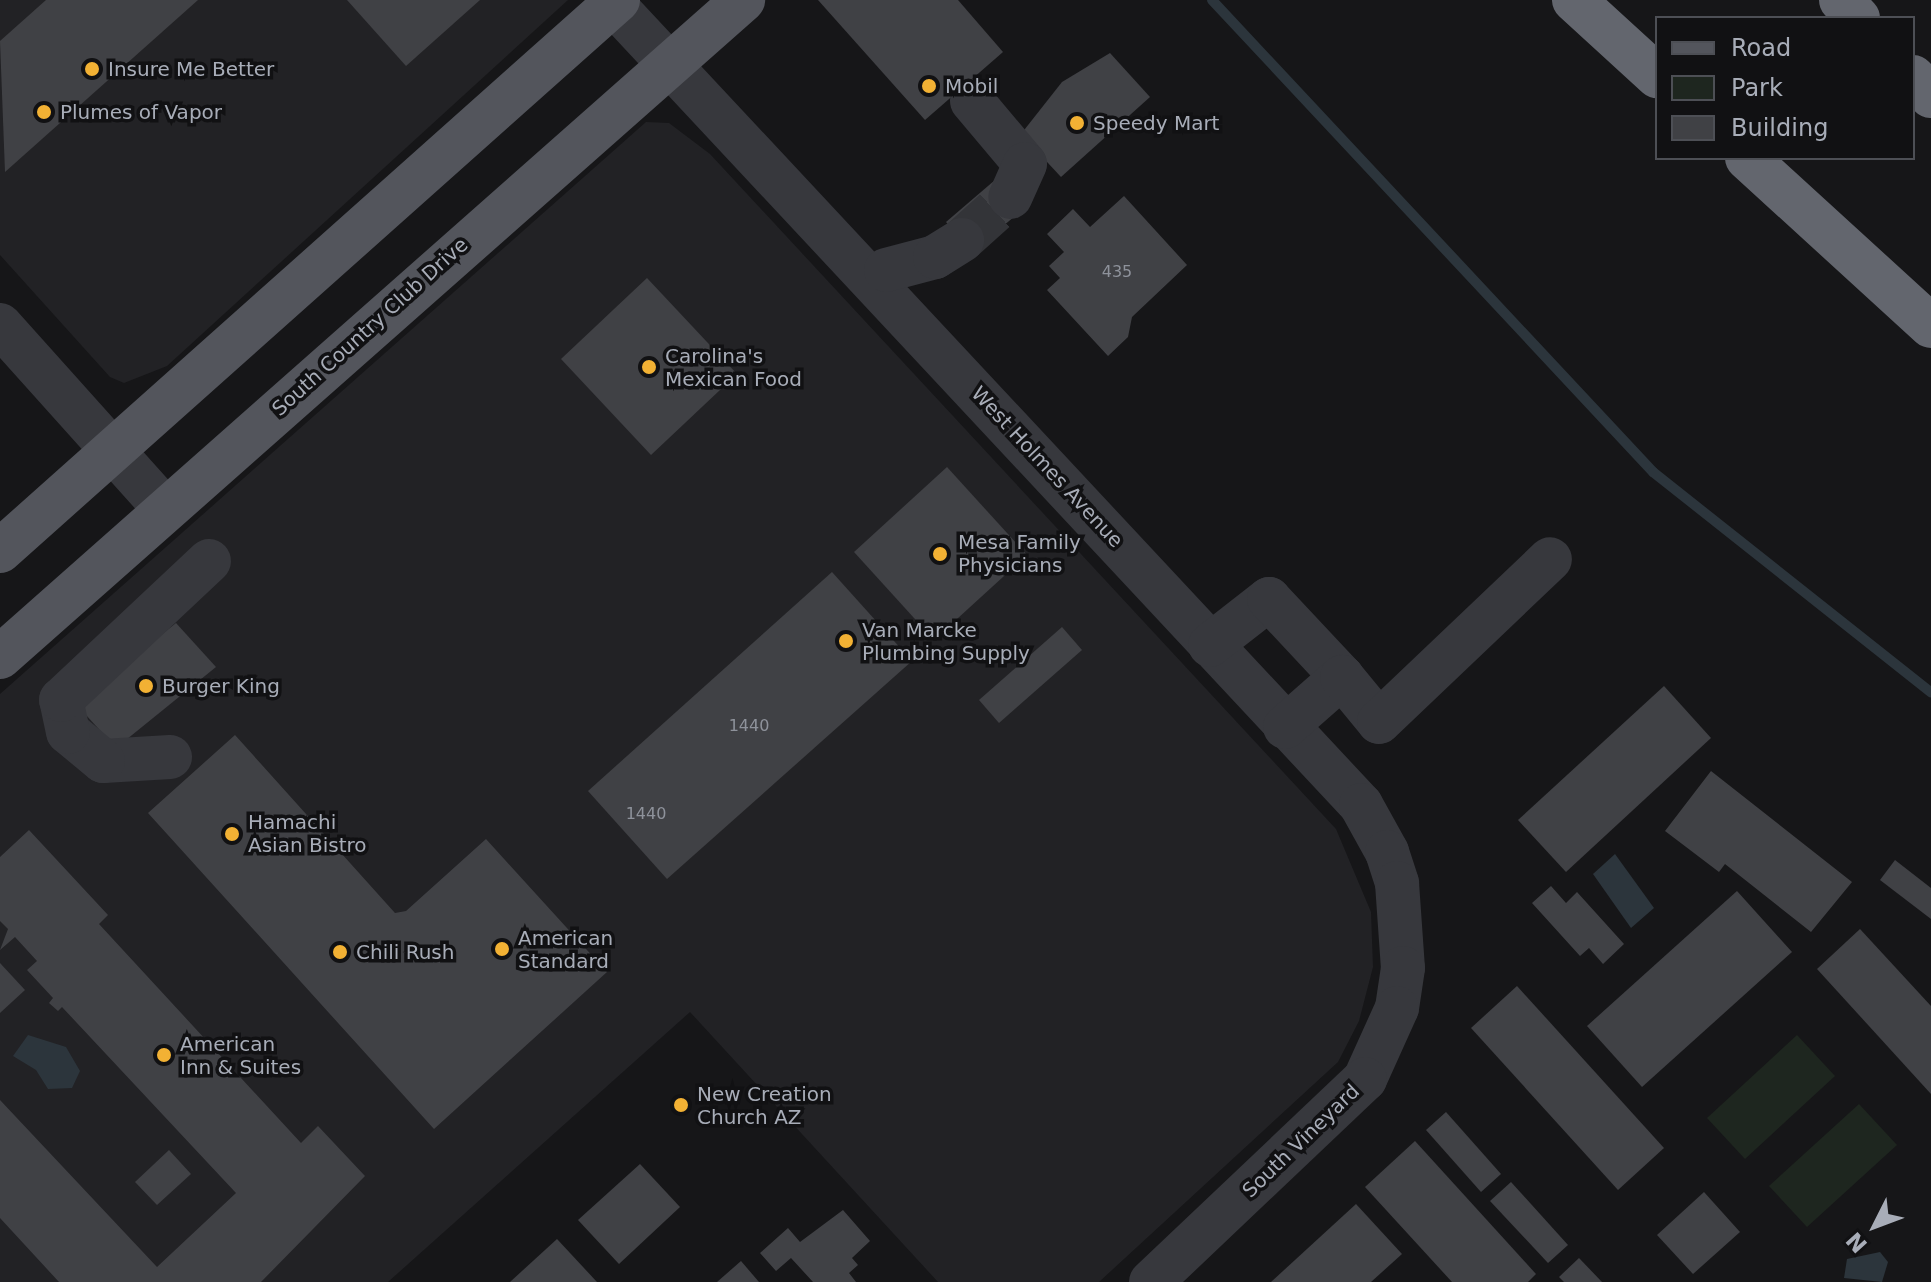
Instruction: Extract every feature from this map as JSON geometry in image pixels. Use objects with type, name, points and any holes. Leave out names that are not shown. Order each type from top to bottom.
[{"type":"highway","points":[[1574,0],[1655,74]]},
{"type":"highway","points":[[1841,0],[1856,16]]},
{"type":"highway","points":[[1915,79],[1931,96]]},
{"type":"highway","points":[[1749,160],[1931,326]]},
{"type":"main road","name":"South Country Club Drive","points":[[0,657],[667,63],[743,0]]},
{"type":"main road","points":[[0,551],[615,2]]},
{"type":"street","name":"West Holmes Avenue","points":[[615,2],[667,63],[1361,805],[1387,852],[1402,914],[1403,968]]},
{"type":"street","points":[[972,101],[1025,164],[1010,197]]},
{"type":"street","points":[[886,270],[935,257],[962,240]]},
{"type":"street","points":[[0,325],[165,509]]},
{"type":"street","points":[[1210,645],[1269,599],[1342,677],[1379,722],[1550,559]]},
{"type":"street","points":[[170,757],[103,761],[68,732],[61,700],[209,561]]},
{"type":"street","points":[[1285,727],[1342,677]]},
{"type":"street","name":"South Vineyard","points":[[1151,1282],[1365,1079],[1397,1008],[1403,968]]},
{"type":"shaded area","points":[[0,0],[568,0],[167,366],[124,383],[110,377],[0,255]]},
{"type":"shaded area","points":[[646,122],[669,123],[710,154],[1336,829],[1371,912],[1373,967],[1359,1021],[1338,1062],[1099,1282],[938,1282],[690,1012],[388,1282],[0,1282],[0,694]]},
{"type":"shaded area","points":[[1615,854],[1654,908],[1631,928],[1593,874]]},
{"type":"shaded area","points":[[28,1035],[66,1047],[80,1071],[72,1088],[48,1089],[36,1070],[13,1056]]},
{"type":"shaded area","points":[[1880,1252],[1888,1262],[1882,1282],[1844,1278],[1847,1259]]},
{"type":"green space","points":[[1797,1035],[1835,1076],[1745,1159],[1707,1118]]},
{"type":"green space","points":[[1859,1104],[1897,1145],[1807,1227],[1769,1186]]},
{"type":"building","points":[[46,0],[198,0],[5,172],[0,41]]},
{"type":"building","points":[[347,0],[480,0],[406,66]]},
{"type":"building","name":"Mobil","points":[[818,0],[958,0],[1003,52],[925,120]]},
{"type":"building","name":"Speedy Mart","points":[[1110,53],[1150,97],[1061,177],[1021,134],[1062,82]]},
{"type":"building","points":[[995,180],[1021,211],[972,252],[946,222]]},
{"type":"building","points":[[1124,196],[1187,265],[1132,317],[1128,337],[1108,356],[1047,290],[1060,278],[1049,266],[1064,252],[1047,234],[1073,209],[1090,227]]},
{"type":"building","name":"Carolina's Mexican Food","points":[[647,278],[737,374],[651,455],[561,359]]},
{"type":"building","name":"Mesa Family Physicians","points":[[947,467],[1027,555],[934,640],[854,552]]},
{"type":"building","points":[[832,572],[912,661],[667,879],[588,791]]},
{"type":"building","name":"Burger King","points":[[176,623],[216,667],[116,748],[76,704]]},
{"type":"building","points":[[1062,627],[1082,650],[999,723],[979,700]]},
{"type":"building","points":[[1664,686],[1711,738],[1566,872],[1518,820]]},
{"type":"building","points":[[235,735],[395,913],[406,911],[486,839],[607,972],[434,1129],[148,813]]},
{"type":"building","points":[[1711,771],[1852,882],[1811,932],[1725,864],[1719,872],[1665,831]]},
{"type":"building","name":"American Inn & Suites","points":[[29,830],[108,915],[99,924],[301,1143],[318,1126],[365,1176],[261,1282],[59,1282],[0,1218],[0,1100],[157,1267],[236,1193],[62,1007],[58,1011],[49,1003],[53,998],[27,970],[37,961],[15,937],[0,950],[8,929],[0,921],[0,857]]},
{"type":"building","points":[[1895,860],[1931,888],[1931,919],[1880,880]]},
{"type":"building","points":[[1551,886],[1566,903],[1577,892],[1624,944],[1603,964],[1589,948],[1580,956],[1532,903]]},
{"type":"building","points":[[1737,891],[1792,952],[1642,1087],[1587,1026]]},
{"type":"building","points":[[1860,929],[1931,1006],[1931,1094],[1817,969]]},
{"type":"building","points":[[0,963],[25,990],[0,1013]]},
{"type":"building","points":[[1517,986],[1664,1148],[1618,1190],[1471,1028]]},
{"type":"building","points":[[1446,1112],[1501,1174],[1481,1192],[1426,1130]]},
{"type":"building","points":[[1415,1141],[1536,1274],[1528,1282],[1452,1282],[1365,1187]]},
{"type":"building","points":[[169,1150],[191,1174],[157,1205],[135,1182]]},
{"type":"building","points":[[640,1164],[680,1207],[619,1264],[578,1220]]},
{"type":"building","points":[[1511,1182],[1568,1245],[1548,1263],[1490,1201]]},
{"type":"building","points":[[1704,1192],[1740,1232],[1693,1274],[1657,1235]]},
{"type":"building","points":[[1356,1204],[1402,1254],[1371,1282],[1271,1282]]},
{"type":"building","points":[[843,1210],[870,1241],[852,1258],[858,1265],[849,1273],[856,1282],[813,1282],[791,1258],[776,1271],[760,1253],[788,1228],[800,1242]]},
{"type":"building","points":[[557,1239],[597,1282],[510,1282]]},
{"type":"building","points":[[1579,1258],[1602,1282],[1564,1282],[1559,1277]]},
{"type":"building","points":[[741,1261],[759,1282],[717,1282]]},
{"type":"waterway","points":[[1212,0],[1653,472],[1931,692]]},
{"type":"tunnel","points":[[962,240],[1010,197]]},
{"type":"place","name":"Insure Me Better","points":[[92,69]]},
{"type":"place","name":"Mobil","points":[[929,86]]},
{"type":"place","name":"Plumes of Vapor","points":[[44,112]]},
{"type":"place","name":"Speedy Mart","points":[[1077,123]]},
{"type":"place","name":"Carolina's Mexican Food","points":[[649,367]]},
{"type":"place","name":"Mesa Family Physicians","points":[[940,554]]},
{"type":"place","name":"Van Marcke Plumbing Supply","points":[[846,641]]},
{"type":"place","name":"Burger King","points":[[146,686]]},
{"type":"place","name":"Hamachi Asian Bistro","points":[[232,834]]},
{"type":"place","name":"American Standard","points":[[502,949]]},
{"type":"place","name":"Chili Rush","points":[[340,952]]},
{"type":"place","name":"American Inn & Suites","points":[[164,1055]]},
{"type":"place","name":"New Creation Church AZ","points":[[681,1105]]}]
